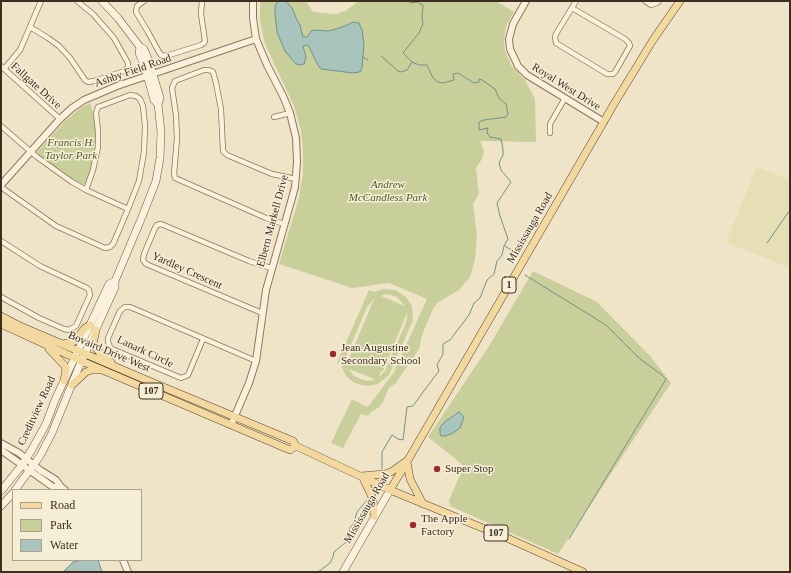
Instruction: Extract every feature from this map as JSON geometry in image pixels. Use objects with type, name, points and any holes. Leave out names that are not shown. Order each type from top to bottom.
[{"type":"main road","points":[[78,360],[93,327],[109,284],[115,280],[156,180],[161,145],[158,104],[160,98],[151,75],[144,49],[140,47],[126,27],[102,1]]},
{"type":"main road","name":"Mississauga Road","points":[[344,572],[374,516],[408,461],[604,122],[654,40],[680,1]]},
{"type":"main road","name":"Bovaird Drive West","points":[[1,316],[119,369],[293,441],[296,446],[390,490],[507,538],[574,571],[583,572]]},
{"type":"main road","name":"Bovaird Drive West","points":[[1,324],[78,360],[290,450],[296,446]]},
{"type":"main road","points":[[63,344],[75,341],[85,328],[93,327]]},
{"type":"main road","points":[[93,327],[93,344],[95,348],[119,369]]},
{"type":"main road","points":[[44,345],[66,368],[64,381]]},
{"type":"main road","name":"Creditview Road","points":[[1,491],[24,462],[46,424],[64,381],[78,360]]},
{"type":"main road","name":"Creditview Road","points":[[16,489],[49,438],[72,385],[78,360]]},
{"type":"main road","points":[[72,385],[81,375],[92,370],[111,373]]},
{"type":"main road","points":[[374,516],[373,500],[362,476],[391,472],[408,461],[410,479],[423,504]]},
{"type":"main road","points":[[1,506],[12,493]]},
{"type":"street","points":[[3,67],[18,53],[41,1]]},
{"type":"street","points":[[30,27],[59,46],[88,82],[94,82],[125,71],[128,67],[128,63],[116,42],[98,19],[77,1]]},
{"type":"street","points":[[144,1],[137,6],[136,12],[159,52],[166,56],[204,43],[202,1]]},
{"type":"street","name":"Elbern Markell Drive","points":[[232,425],[256,361],[262,313],[271,268],[292,198],[296,179],[297,162],[297,146],[290,113],[256,39],[253,18],[254,1]]},
{"type":"street","name":"Royal West Drive","points":[[526,1],[511,30],[509,42],[512,54],[518,66],[527,76],[604,122]]},
{"type":"street","points":[[572,8],[625,39],[629,43],[630,46],[613,74],[607,74],[556,43],[556,34],[576,1]]},
{"type":"street","points":[[645,1],[651,5],[657,4],[659,1]]},
{"type":"street","name":"Ashby Field Road","points":[[1,186],[60,119],[76,105],[92,96],[117,86],[256,39]]},
{"type":"street","name":"Fallgate Drive","points":[[3,67],[60,119]]},
{"type":"street","points":[[284,224],[266,218],[175,178],[174,174],[178,138],[172,88],[175,81],[204,70],[213,72],[221,109],[223,151],[272,174],[296,179]]},
{"type":"street","points":[[1,186],[56,226],[105,248],[110,247],[113,244],[128,209],[140,176],[144,152],[145,126],[140,99],[136,96],[130,96],[98,108],[96,113],[98,147],[93,170],[86,190]]},
{"type":"street","points":[[550,132],[550,124],[565,98]]},
{"type":"street","points":[[274,117],[290,113]]},
{"type":"street","points":[[1,126],[30,152],[72,182],[128,209]]},
{"type":"street","name":"Yardley Crescent","points":[[262,313],[146,264],[143,260],[144,254],[155,228],[157,225],[161,224],[249,261],[271,268]]},
{"type":"street","points":[[1,241],[40,266],[87,288],[90,294],[76,326],[69,330],[64,330],[39,318],[1,297]]},
{"type":"street","name":"Lanark Circle","points":[[203,339],[188,374],[181,378],[112,349],[108,342],[108,338],[120,311],[127,307],[256,361]]},
{"type":"street","points":[[1,443],[31,467],[56,480],[63,489]]},
{"type":"street","points":[[1,450],[24,462]]},
{"type":"street","points":[[123,561],[128,572]]},
{"type":"shaded area","points":[[757,167],[790,180],[790,268],[726,242]]},
{"type":"green space","name":"Andrew McCandless Park","points":[[260,1],[306,1],[313,12],[336,14],[345,11],[359,1],[496,1],[514,12],[507,24],[505,32],[505,51],[511,65],[525,80],[535,99],[536,142],[480,141],[484,151],[482,159],[476,168],[479,194],[473,204],[477,237],[475,259],[470,277],[459,290],[437,303],[422,335],[419,349],[396,383],[389,388],[383,402],[379,407],[368,416],[361,414],[343,448],[331,443],[352,399],[367,407],[371,403],[394,372],[427,299],[389,283],[352,288],[279,264],[299,198],[303,173],[303,152],[301,130],[294,106],[265,44],[260,21]]},
{"type":"green space","name":"Francis H. Taylor Park","points":[[90,103],[95,118],[96,140],[90,171],[86,183],[82,185],[39,156],[37,152],[65,121],[80,108]]},
{"type":"green space","points":[[533,271],[597,302],[651,357],[671,383],[558,554],[450,506],[449,500],[464,466],[428,437],[491,343]]},
{"type":"green space","points":[[383,289],[395,290],[405,296],[412,306],[413,320],[389,375],[378,384],[369,386],[353,382],[346,376],[342,368],[341,359],[338,364],[337,363],[369,290],[374,292]],"holes":[[[386,294],[397,297],[405,306],[381,296]],[[375,298],[347,363],[347,354],[367,307]],[[407,313],[405,325],[385,371],[379,377],[381,371],[383,371]],[[349,369],[374,380],[367,381],[354,376]]]},
{"type":"water","points":[[278,1],[286,1],[292,8],[300,25],[303,37],[307,37],[312,30],[329,31],[353,22],[359,23],[362,30],[364,44],[361,71],[353,73],[321,69],[308,45],[303,46],[306,57],[304,64],[296,64],[285,51],[277,32],[275,6]]},
{"type":"water","points":[[459,412],[464,417],[460,428],[446,436],[441,436],[440,427]]},
{"type":"water","points":[[98,561],[102,572],[63,572],[73,562]]},
{"type":"waterway","points":[[382,469],[382,452],[392,435],[403,440],[407,407],[413,406],[439,371],[437,365],[443,354],[443,344],[450,340],[469,315],[474,303],[480,298],[487,280],[494,274],[497,261],[502,255],[504,246],[508,239],[497,203],[511,182],[501,170],[499,163],[503,155],[501,139],[490,137],[487,133],[488,128],[479,130],[479,122],[506,117],[508,114],[506,104],[499,98],[495,89],[482,80],[479,79],[479,82],[474,83],[458,73],[453,74],[454,80],[443,83],[438,82],[433,78],[427,65],[419,65],[412,62],[403,53],[419,33],[423,24],[423,5],[417,2],[411,3],[408,1]]},
{"type":"waterway","points":[[381,56],[401,72],[407,70],[412,62]]},
{"type":"waterway","points":[[363,57],[368,60]]},
{"type":"waterway","points":[[767,243],[790,210]]},
{"type":"waterway","points":[[505,246],[517,254]]},
{"type":"waterway","points":[[525,275],[606,325],[639,358],[666,379],[569,539]]},
{"type":"waterway","points":[[318,572],[330,563],[334,552],[346,542],[348,530],[354,523],[357,512],[368,499]]},
{"type":"waterway","points":[[320,571],[324,572]]},
{"type":"place","name":"Jean Augustine Secondary School","points":[[333,354]]},
{"type":"place","name":"Super Stop","points":[[437,469]]},
{"type":"place","name":"The Apple Factory","points":[[413,525]]}]
